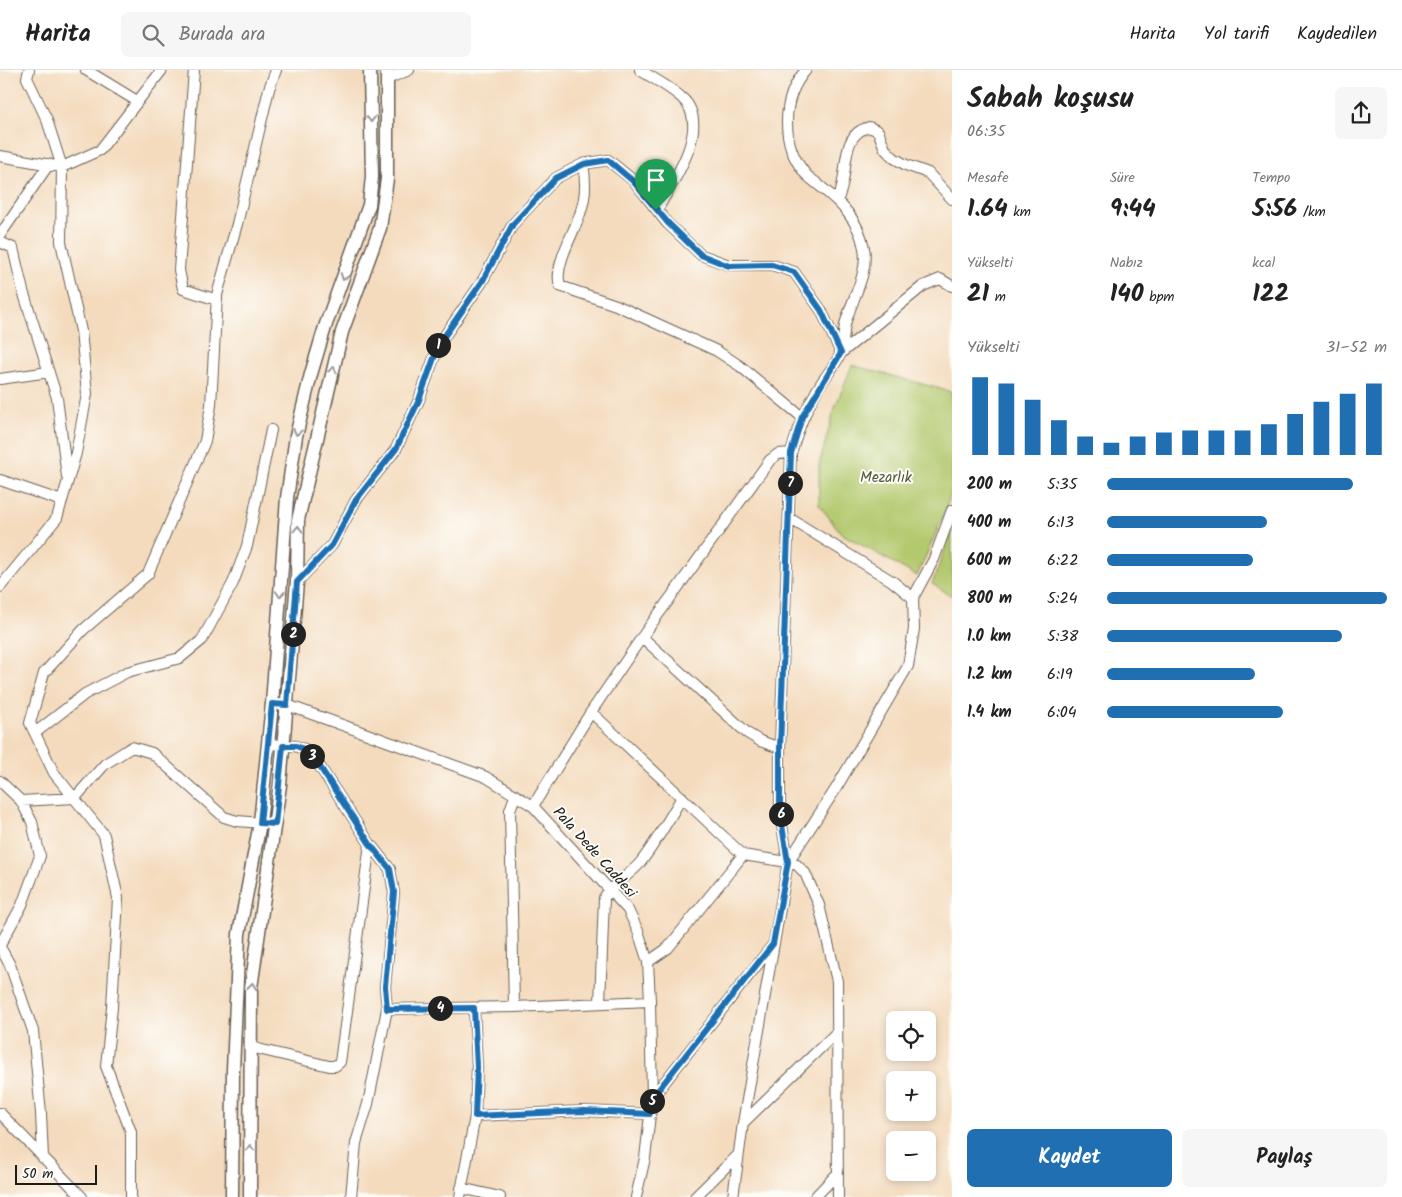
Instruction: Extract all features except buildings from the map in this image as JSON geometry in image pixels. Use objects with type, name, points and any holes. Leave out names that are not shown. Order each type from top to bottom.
[{"type":"street","points":[[0,587],[58,518],[76,453],[87,394],[81,331],[61,242],[62,167],[47,120],[27,78],[29,70]]},
{"type":"street","points":[[86,70],[137,101]]},
{"type":"street","points":[[0,156],[62,167],[100,150],[162,70]]},
{"type":"street","points":[[194,70],[179,270],[183,289],[217,300]]},
{"type":"street","points":[[130,1197],[131,1132],[106,1066],[112,1007],[118,898],[104,835],[54,773],[30,723],[44,673],[83,630],[148,574],[205,440],[212,406],[217,300],[269,89],[276,70]]},
{"type":"street","points":[[232,1197],[233,1070],[239,934],[260,823],[272,704],[287,498],[296,436],[310,374],[369,205],[372,177],[370,70]]},
{"type":"street","points":[[250,1197],[251,988],[275,824],[283,746],[297,582],[298,520],[342,332],[380,228],[387,179],[387,74],[408,70]]},
{"type":"street","points":[[640,70],[682,98],[692,116],[694,129],[692,140],[679,170],[656,210]]},
{"type":"street","points":[[806,70],[792,93],[787,113],[788,136],[794,157],[804,173],[837,201],[854,220],[861,234],[865,251],[863,272],[845,325],[841,353]]},
{"type":"street","points":[[837,201],[844,180],[849,144],[858,133],[869,126],[878,131],[885,149],[894,158],[906,166],[928,173],[952,199]]},
{"type":"street","points":[[297,582],[332,545],[356,500],[396,449],[419,400],[439,344],[482,282],[513,224],[556,178],[584,164],[608,160],[634,182],[656,210],[701,255],[729,266],[772,265],[794,272],[821,310],[841,353]]},
{"type":"street","points":[[0,235],[49,164]]},
{"type":"street","points":[[584,164],[584,200],[560,268],[558,279],[560,286],[616,304],[717,351],[740,366],[802,417]]},
{"type":"street","points":[[0,242],[13,248],[23,290],[57,398],[67,483]]},
{"type":"street","points":[[734,1197],[743,1123],[788,862],[780,813],[780,748],[791,453],[802,417],[841,353],[923,286],[940,279],[952,286]]},
{"type":"street","points":[[0,379],[49,372]]},
{"type":"street","points":[[35,733],[85,694],[127,672],[180,658],[202,640],[233,583],[246,546],[271,430]]},
{"type":"street","points":[[533,806],[591,712],[642,637],[770,460],[778,454],[791,453]]},
{"type":"street","points":[[0,480],[62,501]]},
{"type":"street","points":[[788,862],[835,790],[908,666],[914,628],[913,598],[934,559],[952,510]]},
{"type":"street","points":[[789,518],[892,581],[913,598]]},
{"type":"street","points":[[642,637],[747,733],[760,741],[780,748]]},
{"type":"street","name":"Pala Dede Caddesi","points":[[272,704],[287,705],[486,777],[533,806],[628,910],[638,931],[648,962],[650,1001],[652,1098],[645,1158],[636,1197]]},
{"type":"street","points":[[591,712],[743,855],[788,862],[797,865],[805,873],[819,905],[837,981],[838,1197]]},
{"type":"street","points":[[268,744],[296,746],[306,750],[318,764],[370,844],[390,869],[394,892],[385,986],[387,1009],[368,1104],[356,1144],[351,1197]]},
{"type":"street","points":[[21,801],[75,798],[105,764],[132,746],[152,753],[224,817],[237,822],[275,824]]},
{"type":"street","points":[[0,781],[21,801],[32,822],[40,856],[22,905],[0,946],[10,965],[33,1031],[41,1113],[43,1158]]},
{"type":"street","points":[[514,1007],[510,810],[515,796]]},
{"type":"street","points":[[600,1003],[603,901],[609,890],[620,883],[639,864],[682,797]]},
{"type":"street","points":[[250,1047],[329,1066],[335,1066],[340,1062],[370,844]]},
{"type":"street","points":[[648,962],[668,948],[743,855]]},
{"type":"street","points":[[652,1098],[773,944]]},
{"type":"street","points":[[387,1009],[514,1007],[650,1001]]},
{"type":"street","points":[[474,1008],[477,1067],[475,1116],[460,1193],[500,1197]]},
{"type":"street","points":[[743,1123],[837,1032]]},
{"type":"street","points":[[475,1116],[584,1111],[650,1114]]},
{"type":"street","points":[[2,1120],[82,1197]]},
{"type":"street","points":[[695,1197],[738,1155]]},
{"type":"street","points":[[815,1197],[838,1173]]},
{"type":"green space","name":"Mezarlık","points":[[852,365],[952,392],[952,489],[943,517],[917,576],[842,534],[819,505],[819,465],[834,410]]},
{"type":"green space","points":[[952,530],[952,596],[932,584]]},
{"type":"route","points":[[608,160],[634,182],[656,210],[701,255],[729,266],[772,265],[794,272],[821,310],[841,353],[802,417],[791,453],[780,748],[780,813],[788,862],[773,944],[652,1098],[650,1114],[584,1111],[475,1116],[477,1067],[474,1008],[387,1009],[385,986],[394,892],[390,869],[370,844],[318,764],[306,750],[296,746],[283,746],[275,824],[260,823],[272,704],[287,705],[297,582],[332,545],[356,500],[396,449],[419,400],[439,344],[482,282],[513,224],[556,178],[584,164],[608,160]]}]
